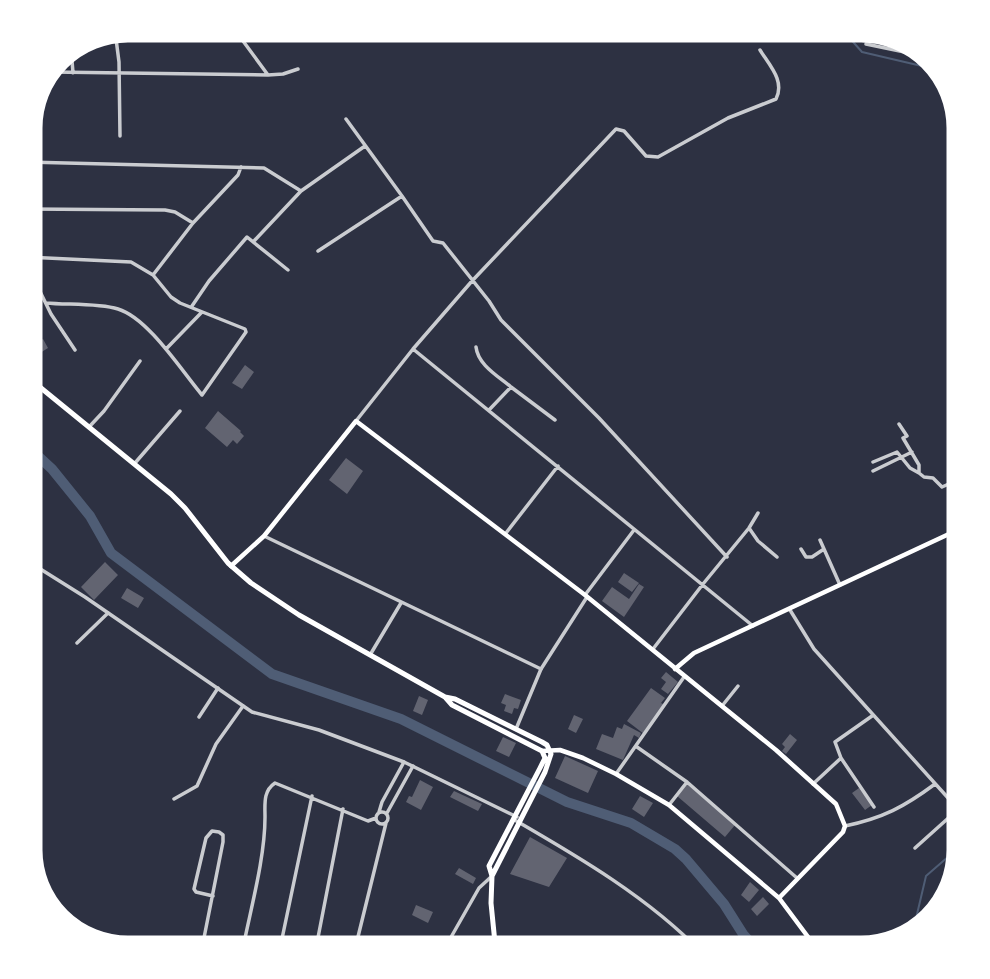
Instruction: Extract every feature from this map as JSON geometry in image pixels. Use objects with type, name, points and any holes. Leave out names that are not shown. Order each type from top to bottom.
[{"type":"highway","points":[[39,386],[181,503],[231,566],[272,598],[445,697],[455,699],[542,741],[550,750],[551,760],[517,819],[492,876],[491,903],[495,940]]},
{"type":"highway","points":[[445,697],[452,705],[542,751],[545,758],[543,770]]},
{"type":"main road","points":[[231,566],[264,537],[356,421],[506,533],[653,649],[836,804],[845,826],[838,838],[779,898]]},
{"type":"main road","points":[[675,669],[694,653],[951,533]]},
{"type":"main road","points":[[542,751],[560,750],[583,758],[616,774],[669,806],[779,898],[810,940]]},
{"type":"street","points":[[116,39],[120,136]]},
{"type":"street","points":[[242,39],[268,75]]},
{"type":"street","points":[[866,44],[909,53]]},
{"type":"street","points":[[356,421],[472,281],[616,129],[624,131],[646,156],[659,157],[728,118],[776,99],[780,82],[760,50]]},
{"type":"street","points":[[72,59],[73,73]]},
{"type":"street","points":[[59,72],[268,75],[298,69]]},
{"type":"street","points":[[346,119],[433,241],[443,243],[502,320],[599,418],[727,557]]},
{"type":"street","points":[[254,241],[301,191],[365,146]]},
{"type":"street","points":[[39,162],[270,170],[301,191]]},
{"type":"street","points":[[153,275],[193,223],[238,175],[242,167]]},
{"type":"street","points":[[318,251],[402,196]]},
{"type":"street","points":[[39,209],[166,211],[175,212],[193,223]]},
{"type":"street","points":[[192,307],[209,281],[247,237],[289,270]]},
{"type":"street","points":[[39,258],[131,262],[153,275],[171,297],[246,332],[204,394],[184,374],[166,349],[128,313],[117,309],[46,303]]},
{"type":"street","points":[[39,289],[75,350]]},
{"type":"street","points":[[166,349],[201,313]]},
{"type":"street","points":[[476,347],[489,370],[555,420]]},
{"type":"street","points":[[413,349],[754,627]]},
{"type":"street","points":[[89,427],[140,361]]},
{"type":"street","points":[[489,411],[511,387]]},
{"type":"street","points":[[135,463],[180,411]]},
{"type":"street","points":[[899,424],[919,465],[919,473]]},
{"type":"street","points":[[873,462],[897,452],[910,468],[924,477],[933,478],[942,487],[951,483]]},
{"type":"street","points":[[873,471],[912,452]]},
{"type":"street","points":[[506,533],[558,466]]},
{"type":"street","points":[[653,649],[727,557],[758,513]]},
{"type":"street","points":[[749,528],[758,541],[777,556]]},
{"type":"street","points":[[516,729],[541,669],[586,596],[634,530]]},
{"type":"street","points":[[264,537],[541,669]]},
{"type":"street","points":[[820,540],[841,585]]},
{"type":"street","points":[[801,549],[806,557],[809,557],[824,549]]},
{"type":"street","points":[[38,568],[243,706],[265,716],[318,730],[404,762],[517,819],[596,869],[655,911],[687,940]]},
{"type":"street","points":[[370,655],[401,603]]},
{"type":"street","points":[[790,610],[814,649],[951,801]]},
{"type":"street","points":[[77,643],[108,613]]},
{"type":"street","points":[[616,774],[684,677]]},
{"type":"street","points":[[722,706],[738,686]]},
{"type":"street","points":[[199,717],[218,688]]},
{"type":"street","points":[[174,799],[197,786],[216,744],[243,706]]},
{"type":"street","points":[[872,716],[848,735],[836,740],[841,758],[874,807]]},
{"type":"street","points":[[637,747],[687,782],[799,880]]},
{"type":"street","points":[[813,784],[841,758]]},
{"type":"street","points":[[244,940],[264,836],[265,799],[268,789],[275,783],[368,821],[376,818],[404,762]]},
{"type":"street","points":[[357,940],[388,818],[387,813],[413,766]]},
{"type":"street","points":[[669,806],[687,782]]},
{"type":"street","points":[[845,826],[889,814],[935,784]]},
{"type":"street","points":[[282,940],[312,796]]},
{"type":"street","points":[[318,940],[344,809]]},
{"type":"street","points":[[379,812],[387,813]]},
{"type":"street","points":[[915,848],[951,815]]},
{"type":"street","points":[[376,818],[380,823],[386,823]]},
{"type":"street","points":[[204,940],[213,896],[223,842],[223,835],[212,831],[206,838],[194,889],[196,892],[213,896]]},
{"type":"street","points":[[449,940],[479,888],[492,876]]},
{"type":"building","points":[[43,339],[48,348],[39,354],[39,342]]},
{"type":"building","points":[[245,365],[254,372],[242,389],[232,383]]},
{"type":"building","points":[[218,411],[244,436],[237,444],[233,440],[227,447],[205,428]]},
{"type":"building","points":[[346,458],[363,471],[347,494],[329,480]]},
{"type":"building","points":[[105,562],[118,575],[94,600],[81,587]]},
{"type":"building","points":[[624,573],[639,583],[632,592],[618,582]]},
{"type":"building","points":[[639,584],[644,587],[624,617],[602,601],[612,587],[629,599]]},
{"type":"building","points":[[127,588],[144,598],[138,608],[121,598]]},
{"type":"building","points":[[666,672],[678,682],[668,694],[661,689],[666,682],[661,678]]},
{"type":"building","points":[[651,688],[665,698],[661,703],[665,705],[644,734],[627,721]]},
{"type":"building","points":[[505,694],[521,700],[518,709],[514,708],[512,714],[504,711],[506,705],[501,703]]},
{"type":"building","points":[[419,696],[428,700],[422,715],[413,711]]},
{"type":"building","points":[[574,715],[583,719],[576,733],[568,729]]},
{"type":"building","points":[[624,724],[641,733],[639,738],[634,735],[623,760],[596,749],[602,734],[613,738],[617,727],[622,729]]},
{"type":"building","points":[[790,734],[797,740],[786,754],[782,751],[785,747],[782,744]]},
{"type":"building","points":[[503,737],[516,743],[509,757],[496,751]]},
{"type":"building","points":[[565,756],[598,771],[588,793],[555,778]]},
{"type":"building","points":[[420,780],[433,787],[421,810],[406,802],[409,796],[412,797]]},
{"type":"building","points":[[687,784],[735,825],[725,837],[677,796]]},
{"type":"building","points":[[859,788],[872,805],[865,810],[852,793]]},
{"type":"building","points":[[454,791],[482,804],[478,811],[450,797]]},
{"type":"building","points":[[640,796],[653,803],[644,817],[632,809]]},
{"type":"building","points":[[530,837],[567,858],[549,887],[510,874]]},
{"type":"building","points":[[459,868],[476,878],[473,884],[455,874]]},
{"type":"building","points":[[750,882],[759,890],[749,902],[741,895]]},
{"type":"building","points":[[763,897],[769,904],[757,916],[751,909]]},
{"type":"building","points":[[416,905],[433,912],[428,923],[412,915]]},
{"type":"waterway","points":[[850,39],[862,52],[928,68]]},
{"type":"waterway","points":[[39,457],[90,516],[111,553],[272,674],[401,719],[567,802],[631,823],[675,849],[686,859],[724,904],[748,940]]},
{"type":"waterway","points":[[915,922],[926,876],[951,855]]}]
